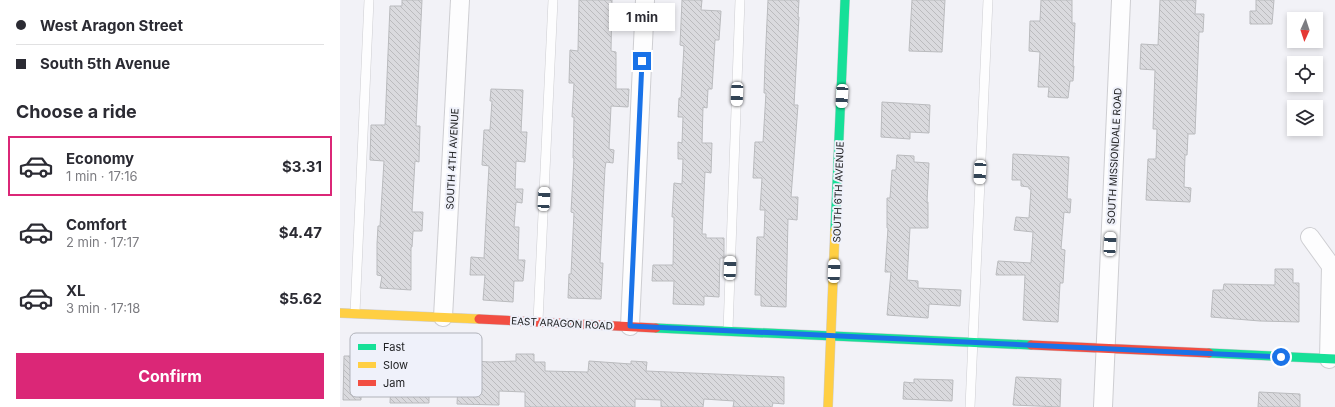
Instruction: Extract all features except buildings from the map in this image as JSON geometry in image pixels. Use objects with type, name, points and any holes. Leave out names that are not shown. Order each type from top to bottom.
[{"type":"street","name":"SOUTH 4TH AVENUE","points":[[443,317],[460,0]]},
{"type":"street","points":[[630,326],[645,0]]},
{"type":"street","name":"SOUTH 6TH AVENUE","points":[[828,407],[845,0]]},
{"type":"street","name":"SOUTH MISSIONDALE ROAD","points":[[1103,407],[1121,0]]},
{"type":"street","points":[[1310,237],[1331,266],[1332,359]]},
{"type":"street","name":"EAST ARAGON ROAD","points":[[340,312],[1332,359]]},
{"type":"lane","points":[[354,313],[369,0]]},
{"type":"lane","points":[[538,322],[554,0]]},
{"type":"lane","points":[[728,330],[740,0]]},
{"type":"lane","points":[[970,407],[988,0]]},
{"type":"traffic: fast","points":[[835,230],[845,0]]},
{"type":"traffic: fast","points":[[656,328],[1031,345]]},
{"type":"traffic: fast","points":[[1209,353],[1335,359]]},
{"type":"traffic: slow","points":[[828,407],[835,230]]},
{"type":"traffic: slow","points":[[340,313],[479,319]]},
{"type":"traffic: jam","points":[[479,319],[656,328]]},
{"type":"traffic: jam","points":[[1031,345],[1209,353]]},
{"type":"route","points":[[642,61],[630,326],[1281,357]]}]
